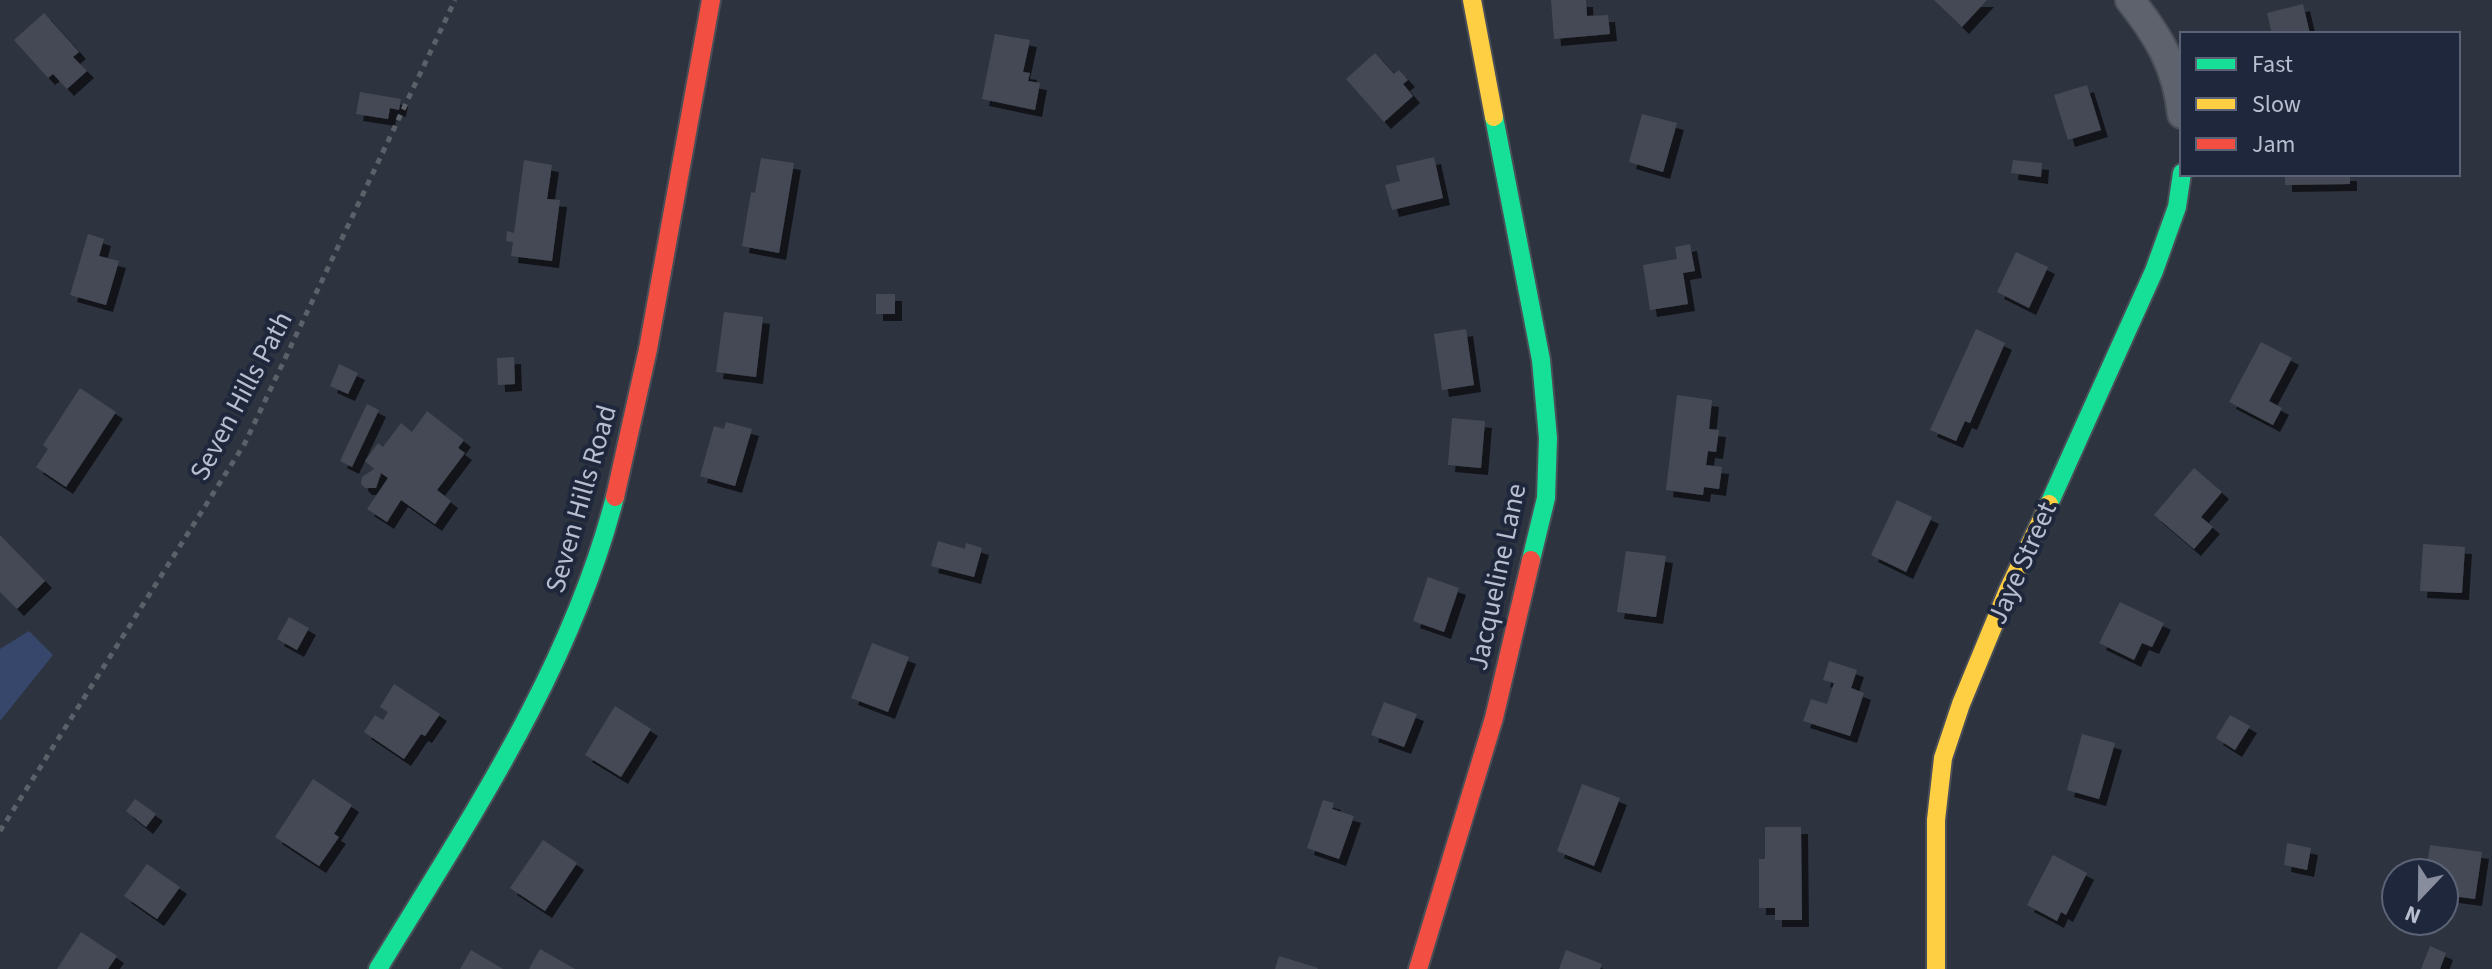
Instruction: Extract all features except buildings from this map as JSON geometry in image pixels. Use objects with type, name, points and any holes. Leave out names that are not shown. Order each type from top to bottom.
[{"type":"street","name":"Seven Hills Road","points":[[378,969],[498,770],[574,622],[598,553],[635,422],[711,0]]},
{"type":"street","name":"Jacqueline Lane","points":[[1418,969],[1494,718],[1546,498],[1548,438],[1541,360],[1472,0]]},
{"type":"street","points":[[2130,0],[2171,61],[2180,104]]},
{"type":"street","name":"Jaye Street","points":[[1936,969],[1935,865],[1943,758],[1961,704],[2008,590],[2154,271],[2177,207],[2182,176]]},
{"type":"path","name":"Seven Hills Path","points":[[0,831],[245,443],[455,0]]},
{"type":"water","points":[[29,631],[53,655],[0,721],[0,649]]},
{"type":"traffic: fast","points":[[1494,117],[1541,360],[1548,438],[1546,498],[1531,560]]},
{"type":"traffic: fast","points":[[2049,504],[2154,271],[2177,207],[2182,176]]},
{"type":"traffic: fast","points":[[378,969],[482,799],[544,683],[596,561],[615,497]]},
{"type":"traffic: slow","points":[[1472,0],[1494,117]]},
{"type":"traffic: slow","points":[[1936,969],[1936,820],[1943,758],[1961,704],[2008,590],[2049,504]]},
{"type":"traffic: jam","points":[[615,497],[648,349],[711,0]]},
{"type":"traffic: jam","points":[[1418,969],[1494,718],[1531,560]]}]
